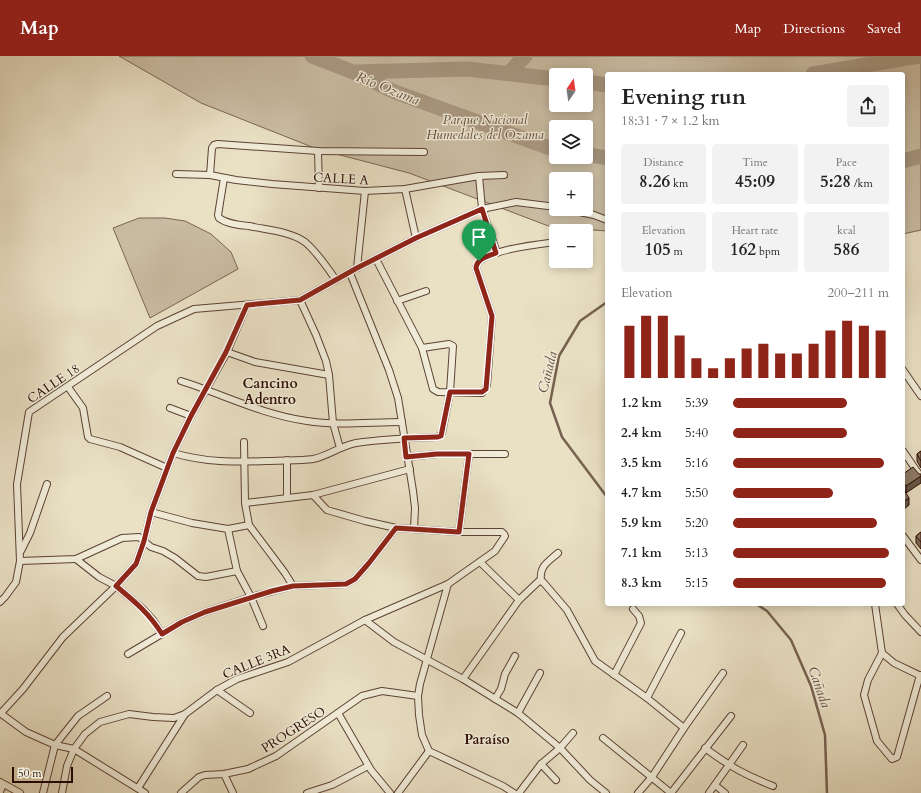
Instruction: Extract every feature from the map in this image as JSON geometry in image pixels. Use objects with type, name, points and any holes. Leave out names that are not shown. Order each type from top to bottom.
[{"type":"street","points":[[210,175],[212,148],[218,144],[318,151],[424,152]]},
{"type":"street","points":[[318,151],[319,188]]},
{"type":"street","name":"CALLE A","points":[[176,174],[210,175],[272,184],[365,192],[405,189],[479,176],[504,175]]},
{"type":"street","points":[[479,176],[482,209],[496,253]]},
{"type":"street","points":[[224,178],[218,215],[219,218],[230,223],[284,233],[295,237],[304,242],[320,258],[336,280]]},
{"type":"street","points":[[405,189],[416,238]]},
{"type":"street","points":[[357,268],[365,192]]},
{"type":"street","points":[[340,448],[333,423],[329,375],[316,336],[300,300],[357,268],[416,238],[482,209],[516,202],[549,207]]},
{"type":"street","points":[[593,215],[605,219]]},
{"type":"street","points":[[376,259],[422,348],[433,389],[438,392],[482,392],[486,389],[487,385],[492,316],[476,268],[477,264],[479,261],[496,253],[549,243]]},
{"type":"street","points":[[350,273],[389,370],[398,398],[415,508],[414,529]]},
{"type":"street","points":[[397,301],[426,291]]},
{"type":"street","name":"CALLE 18","points":[[0,602],[6,597],[16,582],[20,561],[17,484],[29,412],[157,326],[194,309],[300,300]]},
{"type":"street","points":[[145,793],[74,749],[55,745],[26,732],[0,713],[24,689],[63,637],[116,586],[136,564],[144,541],[151,512],[173,453],[191,416],[226,352],[247,305]]},
{"type":"street","points":[[173,453],[208,461],[244,462],[287,460],[322,456],[340,448],[358,443],[441,436],[450,392],[453,346],[450,344],[422,348]]},
{"type":"street","points":[[226,352],[255,362],[329,375]]},
{"type":"street","points":[[905,373],[921,396]]},
{"type":"street","points":[[181,381],[286,418],[308,422],[333,423],[402,422]]},
{"type":"street","points":[[68,387],[82,408],[88,437],[90,439],[120,447],[167,468]]},
{"type":"street","points":[[170,408],[191,416]]},
{"type":"street","points":[[244,442],[245,503],[249,525],[293,586]]},
{"type":"street","points":[[406,457],[437,454],[505,454]]},
{"type":"street","points":[[313,495],[327,510],[365,521],[396,528],[459,532],[469,454]]},
{"type":"street","points":[[905,454],[921,477]]},
{"type":"street","points":[[287,460],[287,498]]},
{"type":"street","points":[[245,503],[313,495],[410,470]]},
{"type":"street","points":[[20,553],[30,534],[47,484]]},
{"type":"street","points":[[151,512],[192,523],[228,529],[249,525]]},
{"type":"street","points":[[128,654],[182,622],[205,612],[251,597],[293,586],[346,584],[355,579],[396,528]]},
{"type":"street","points":[[228,529],[237,571],[251,597],[263,626]]},
{"type":"street","name":"CALLE 3RA","points":[[62,793],[67,766],[74,749],[85,734],[100,722],[120,715],[129,714],[174,718],[185,714],[218,690],[238,679],[288,662],[365,620],[448,584],[495,551],[505,536],[502,532],[459,532]]},
{"type":"street","points":[[20,561],[76,559],[122,538],[139,537],[151,547],[163,551],[175,558],[198,576],[206,577],[237,571]]},
{"type":"street","points":[[905,539],[921,560]]},
{"type":"street","points":[[558,553],[544,565],[540,572],[541,581],[567,610],[595,661],[647,698],[684,728]]},
{"type":"street","points":[[76,559],[99,577],[116,586],[143,609],[153,620],[162,634]]},
{"type":"street","points":[[480,562],[519,600]]},
{"type":"street","points":[[464,679],[519,600],[538,581],[541,581]]},
{"type":"street","points":[[448,584],[420,684],[418,696],[422,735],[429,751],[503,786],[514,793]]},
{"type":"street","points":[[875,606],[882,653],[868,680],[864,695],[877,741],[892,759],[897,757],[920,676],[894,662],[882,653]]},
{"type":"street","points":[[898,606],[921,632]]},
{"type":"street","points":[[614,675],[640,623],[640,616],[633,609]]},
{"type":"street","points":[[365,620],[394,642],[464,679],[518,713],[560,748],[590,780],[606,793]]},
{"type":"street","points":[[647,698],[681,633]]},
{"type":"street","points":[[495,699],[501,689],[505,674],[515,656]]},
{"type":"street","points":[[518,713],[540,673]]},
{"type":"street","points":[[638,793],[652,777],[684,728],[724,673]]},
{"type":"street","points":[[218,690],[250,713]]},
{"type":"street","name":"PROGRESO","points":[[181,793],[199,777],[248,769],[276,756],[362,696],[382,691],[418,696]]},
{"type":"street","points":[[43,793],[55,745],[78,716],[107,696]]},
{"type":"street","points":[[338,713],[368,766],[390,793]]},
{"type":"street","points":[[138,788],[185,714]]},
{"type":"street","points":[[603,738],[671,793],[731,716]]},
{"type":"street","points":[[519,793],[541,764],[560,748],[573,733]]},
{"type":"street","points":[[709,793],[743,745]]},
{"type":"street","points":[[705,748],[728,765],[748,776],[772,786]]},
{"type":"street","points":[[398,793],[429,751]]},
{"type":"street","points":[[541,764],[556,780]]},
{"type":"street","points":[[307,793],[332,785],[368,766]]},
{"type":"street","points":[[224,774],[233,793]]},
{"type":"street","points":[[0,792],[1,783],[20,793]]},
{"type":"street","points":[[715,785],[725,793]]},
{"type":"green space","name":"Parque Nacional Humedales del Ozama","points":[[119,56],[921,56],[921,230],[905,234],[905,72],[605,72],[605,231],[593,230],[593,224],[549,224],[549,226],[409,173],[317,149],[201,103]]},
{"type":"green space","points":[[139,218],[165,218],[185,221],[211,234],[231,252],[238,269],[150,318],[113,228]]},
{"type":"building","points":[[921,451],[921,461],[917,454]]},
{"type":"building","points":[[913,467],[919,474],[921,474],[921,476],[906,486],[905,473]]},
{"type":"building","points":[[905,492],[909,498],[905,501]]},
{"type":"building","points":[[921,532],[921,542],[916,536]]},
{"type":"waterway","name":"Río Ozama","points":[[312,56],[353,72],[395,92],[549,147]]},
{"type":"waterway","points":[[509,73],[525,56]]},
{"type":"waterway","points":[[825,72],[919,56]]},
{"type":"waterway","points":[[356,72],[467,69],[549,78]]},
{"type":"waterway","points":[[593,83],[605,85]]},
{"type":"waterway","name":"Río Ozama","points":[[593,155],[605,158]]},
{"type":"waterway","name":"Río Ozama","points":[[905,160],[921,156]]},
{"type":"waterway","name":"Cañada","points":[[605,303],[580,321],[559,356],[550,403],[562,437],[605,494]]},
{"type":"waterway","name":"Cañada","points":[[759,606],[767,611],[791,640],[811,686],[825,735],[827,793]]},
{"type":"district","name":"Cancino Adentro","points":[[270,392]]},
{"type":"district","name":"Paraíso","points":[[487,739]]},
{"type":"route","points":[[482,209],[496,253],[479,261],[476,268],[492,316],[486,389],[482,392],[450,392],[441,436],[404,438],[406,457],[437,454],[469,454],[459,532],[396,528],[355,579],[346,584],[293,586],[272,591],[205,612],[182,622],[162,634],[153,620],[143,609],[116,586],[136,564],[144,541],[151,512],[173,453],[191,416],[226,352],[247,305],[300,300],[357,268],[416,238],[482,209]]}]
